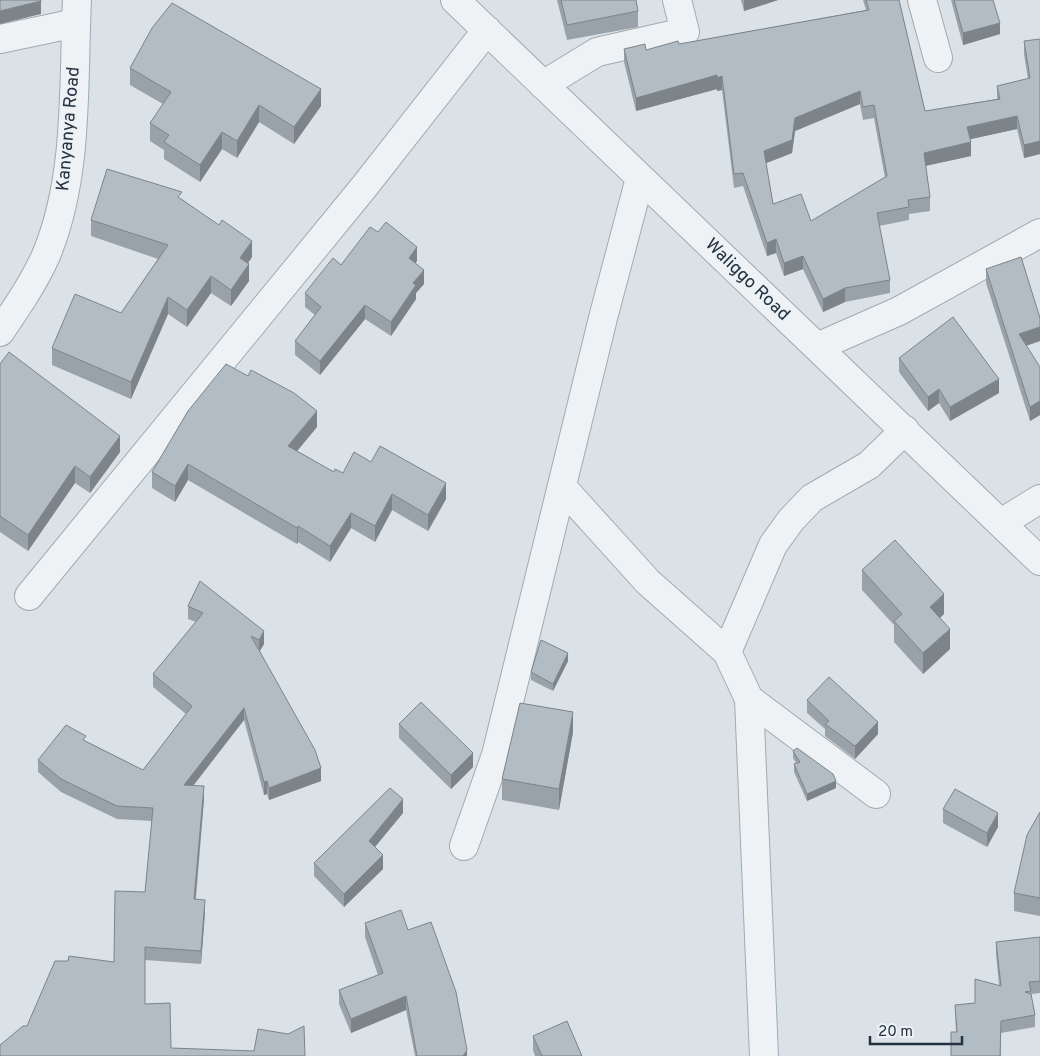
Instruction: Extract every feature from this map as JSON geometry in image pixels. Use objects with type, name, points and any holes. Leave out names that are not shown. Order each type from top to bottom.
[{"type":"street","name":"Waliggo Road","points":[[455,0],[1040,561]]},
{"type":"street","points":[[543,85],[597,52],[685,32],[677,0]]},
{"type":"street","points":[[922,0],[938,58]]},
{"type":"street","points":[[0,39],[77,12]]},
{"type":"street","name":"Kanyanya Road","points":[[0,332],[23,298],[46,254],[61,212],[70,156],[77,12]]},
{"type":"street","points":[[29,596],[364,187],[487,30]]},
{"type":"street","points":[[464,846],[496,755],[563,488],[602,318],[640,178]]},
{"type":"street","points":[[817,347],[899,312],[1040,233]]},
{"type":"street","points":[[727,652],[774,545],[791,520],[812,498],[869,465],[904,430]]},
{"type":"street","points":[[563,488],[648,582],[727,652],[749,699],[764,1056]]},
{"type":"street","points":[[1001,523],[1040,499]]},
{"type":"street","points":[[749,699],[876,794]]},
{"type":"building","points":[[0,0],[41,0],[41,1],[0,11]]},
{"type":"building","points":[[561,0],[636,0],[638,11],[567,25]]},
{"type":"building","points":[[866,0],[899,0],[925,111],[1000,99],[997,86],[1030,78],[1024,41],[1040,39],[1040,141],[1024,145],[1017,116],[967,127],[971,142],[924,153],[930,197],[908,200],[909,207],[877,213],[890,280],[845,288],[823,299],[803,256],[784,263],[776,239],[767,243],[743,173],[734,174],[722,76],[717,78],[717,75],[636,98],[624,49],[645,44],[646,50],[678,41],[679,44],[869,10]],"holes":[[[860,91],[863,107],[874,105],[887,176],[811,221],[801,194],[773,204],[764,151],[792,140],[795,118]]]},
{"type":"building","points":[[954,0],[993,0],[1000,23],[963,33]]},
{"type":"building","points":[[172,3],[321,89],[294,127],[259,105],[237,141],[222,132],[200,165],[164,142],[169,135],[150,123],[171,92],[130,68],[152,28]]},
{"type":"building","points":[[107,169],[182,192],[178,197],[219,225],[222,220],[252,241],[240,258],[249,264],[231,290],[211,276],[187,310],[168,297],[131,382],[52,348],[75,294],[121,313],[168,245],[91,220]]},
{"type":"building","points":[[386,222],[417,247],[409,258],[424,270],[413,283],[416,285],[391,322],[365,305],[320,361],[295,341],[321,307],[305,293],[333,258],[341,265],[370,227],[378,232]]},
{"type":"building","points":[[1021,257],[1040,318],[1040,327],[1019,334],[1040,367],[1040,401],[1030,407],[986,269]]},
{"type":"building","points":[[953,317],[999,379],[950,407],[939,389],[928,397],[899,358]]},
{"type":"building","points":[[9,352],[120,436],[90,477],[75,466],[28,535],[0,516],[0,364]]},
{"type":"building","points":[[226,364],[248,376],[251,370],[294,393],[317,411],[288,446],[334,472],[335,469],[343,473],[354,452],[371,462],[380,446],[446,483],[428,515],[392,494],[375,526],[351,513],[330,546],[188,464],[175,486],[152,472],[188,411]]},
{"type":"building","points":[[895,540],[944,594],[930,607],[950,629],[923,653],[894,621],[902,614],[862,570]]},
{"type":"building","points":[[200,581],[264,631],[259,640],[251,636],[315,750],[321,768],[269,788],[267,781],[264,782],[244,708],[184,785],[204,786],[194,899],[205,900],[201,951],[145,947],[145,1004],[170,1003],[171,1048],[254,1051],[258,1029],[288,1034],[304,1026],[305,1056],[0,1056],[0,1045],[23,1026],[27,1026],[55,961],[68,961],[69,956],[114,962],[115,891],[145,892],[153,808],[117,806],[61,779],[38,760],[66,725],[86,736],[83,740],[143,770],[192,706],[153,674],[203,613],[188,606]]},
{"type":"building","points":[[541,640],[568,653],[553,684],[531,672]]},
{"type":"building","points":[[829,677],[878,722],[855,746],[825,724],[829,721],[807,700]]},
{"type":"building","points":[[421,702],[473,753],[451,775],[399,724]]},
{"type":"building","points":[[520,703],[573,712],[559,789],[502,779]]},
{"type":"building","points":[[797,748],[833,774],[836,781],[807,794],[794,764],[800,762],[793,751]]},
{"type":"building","points":[[390,788],[403,799],[369,841],[383,855],[344,894],[314,863]]},
{"type":"building","points":[[955,789],[998,813],[987,833],[943,809]]},
{"type":"building","points":[[1040,812],[1040,898],[1014,893],[1027,835]]},
{"type":"building","points":[[401,910],[408,930],[431,922],[456,992],[467,1050],[463,1056],[417,1056],[406,996],[351,1019],[339,990],[383,973],[365,923]]},
{"type":"building","points":[[1040,937],[1040,981],[1029,982],[1031,991],[1025,992],[1031,994],[1035,1015],[1001,1021],[1000,1056],[951,1056],[951,1032],[957,1032],[955,1005],[975,1003],[975,979],[1001,986],[996,942]]},
{"type":"building","points":[[567,1021],[582,1056],[542,1056],[533,1036]]}]
